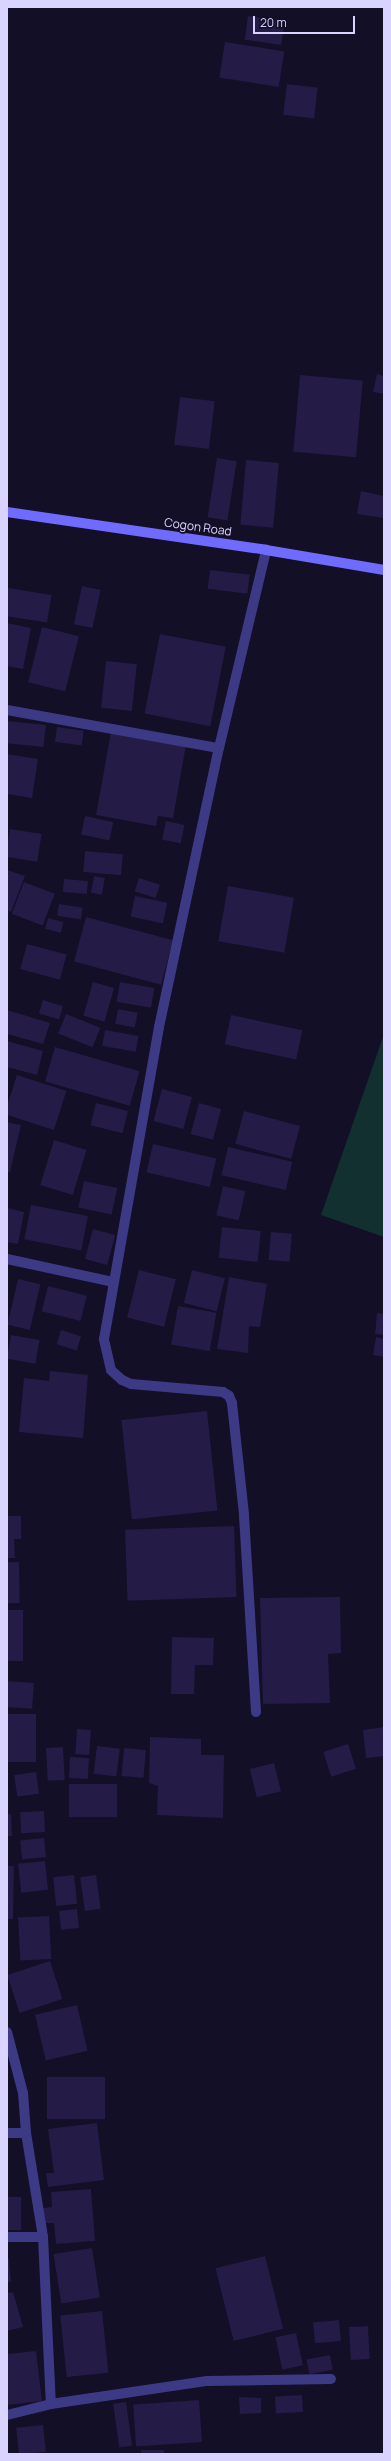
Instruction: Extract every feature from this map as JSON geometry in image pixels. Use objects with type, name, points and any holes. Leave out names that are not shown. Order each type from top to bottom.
[{"type":"street","name":"Cogon Road","points":[[7,512],[266,550],[384,570]]},
{"type":"street","points":[[256,1712],[244,1514],[232,1403],[223,1392],[131,1384],[122,1380],[111,1370],[104,1339],[112,1282],[159,1027],[219,748],[266,550]]},
{"type":"street","points":[[7,710],[219,748]]},
{"type":"street","points":[[7,1259],[112,1282]]},
{"type":"street","points":[[7,2032],[23,2093],[26,2133],[43,2237],[51,2404]]},
{"type":"street","points":[[7,2133],[26,2133]]},
{"type":"street","points":[[7,2237],[43,2237]]},
{"type":"street","points":[[7,2415],[51,2404],[207,2381],[331,2379]]},
{"type":"green space","points":[[384,1034],[384,1237],[321,1215]]},
{"type":"building","points":[[248,16],[285,21],[281,45],[245,40]]},
{"type":"building","points":[[225,42],[284,51],[279,87],[219,78]]},
{"type":"building","points":[[287,84],[318,88],[314,119],[283,115]]},
{"type":"building","points":[[377,374],[384,376],[384,394],[373,392]]},
{"type":"building","points":[[300,375],[363,380],[356,457],[293,452]]},
{"type":"building","points":[[180,397],[215,401],[209,449],[174,445]]},
{"type":"building","points":[[217,458],[237,461],[227,520],[208,517]]},
{"type":"building","points":[[246,460],[279,463],[273,528],[240,525]]},
{"type":"building","points":[[361,491],[384,496],[384,518],[357,514]]},
{"type":"building","points":[[210,570],[250,575],[247,594],[208,589]]},
{"type":"building","points":[[82,586],[101,590],[92,628],[74,624]]},
{"type":"building","points":[[8,588],[51,595],[47,623],[7,616]]},
{"type":"building","points":[[7,623],[31,628],[23,669],[7,666]]},
{"type":"building","points":[[42,627],[79,636],[65,691],[28,682]]},
{"type":"building","points":[[160,634],[226,647],[210,726],[145,714]]},
{"type":"building","points":[[106,661],[137,664],[132,711],[101,708]]},
{"type":"building","points":[[7,721],[46,725],[43,747],[7,743]]},
{"type":"building","points":[[57,727],[84,731],[82,746],[55,742]]},
{"type":"building","points":[[111,732],[186,745],[173,818],[158,816],[156,826],[96,815]]},
{"type":"building","points":[[7,754],[38,759],[32,798],[7,794]]},
{"type":"building","points":[[85,816],[113,822],[109,841],[81,835]]},
{"type":"building","points":[[166,821],[185,825],[181,844],[162,840]]},
{"type":"building","points":[[10,829],[42,834],[37,862],[7,857]]},
{"type":"building","points":[[85,851],[123,854],[121,875],[83,872]]},
{"type":"building","points":[[7,870],[25,876],[11,912],[7,910]]},
{"type":"building","points":[[94,876],[105,878],[102,895],[91,893]]},
{"type":"building","points":[[139,878],[160,885],[156,898],[135,891]]},
{"type":"building","points":[[64,879],[88,881],[87,894],[63,892]]},
{"type":"building","points":[[24,882],[55,894],[43,926],[12,914]]},
{"type":"building","points":[[228,886],[294,898],[284,953],[218,941]]},
{"type":"building","points":[[135,896],[167,903],[163,923],[131,917]]},
{"type":"building","points":[[59,904],[83,908],[81,920],[57,916]]},
{"type":"building","points":[[86,917],[173,940],[161,985],[74,961]]},
{"type":"building","points":[[48,918],[63,922],[61,933],[45,929]]},
{"type":"building","points":[[27,944],[67,955],[60,980],[20,969]]},
{"type":"building","points":[[93,982],[114,988],[105,1022],[83,1016]]},
{"type":"building","points":[[120,982],[154,988],[151,1008],[117,1002]]},
{"type":"building","points":[[43,1000],[63,1006],[59,1020],[39,1013]]},
{"type":"building","points":[[118,1009],[138,1013],[135,1028],[115,1024]]},
{"type":"building","points":[[7,1010],[50,1023],[43,1044],[7,1034]]},
{"type":"building","points":[[66,1014],[100,1028],[92,1047],[58,1033]]},
{"type":"building","points":[[231,1015],[302,1030],[296,1060],[225,1044]]},
{"type":"building","points":[[105,1030],[138,1036],[136,1052],[102,1046]]},
{"type":"building","points":[[7,1041],[43,1051],[37,1075],[7,1067]]},
{"type":"building","points":[[55,1047],[140,1071],[130,1106],[45,1082]]},
{"type":"building","points":[[17,1075],[66,1091],[54,1130],[7,1115],[7,1106]]},
{"type":"building","points":[[162,1089],[192,1097],[183,1129],[153,1121]]},
{"type":"building","points":[[96,1103],[128,1111],[122,1133],[90,1125]]},
{"type":"building","points":[[199,1103],[221,1109],[213,1140],[191,1134]]},
{"type":"building","points":[[244,1111],[300,1126],[291,1159],[235,1144]]},
{"type":"building","points":[[7,1122],[21,1125],[10,1172],[7,1172]]},
{"type":"building","points":[[54,1140],[87,1150],[73,1195],[40,1185]]},
{"type":"building","points":[[153,1144],[216,1159],[210,1187],[146,1172]]},
{"type":"building","points":[[228,1147],[292,1162],[286,1190],[221,1175]]},
{"type":"building","points":[[84,1181],[117,1188],[112,1214],[78,1207]]},
{"type":"building","points":[[223,1186],[245,1191],[239,1220],[216,1215]]},
{"type":"building","points":[[31,1205],[88,1216],[81,1250],[24,1239]]},
{"type":"building","points":[[7,1208],[24,1212],[18,1244],[7,1242]]},
{"type":"building","points":[[222,1227],[261,1231],[258,1262],[219,1258]]},
{"type":"building","points":[[93,1229],[115,1235],[107,1265],[85,1259]]},
{"type":"building","points":[[271,1232],[292,1234],[289,1262],[269,1260]]},
{"type":"building","points":[[139,1270],[176,1279],[164,1327],[127,1318]]},
{"type":"building","points":[[192,1270],[225,1278],[217,1311],[184,1303]]},
{"type":"building","points":[[229,1277],[267,1284],[260,1327],[249,1326],[248,1353],[217,1349]]},
{"type":"building","points":[[18,1279],[40,1284],[30,1330],[7,1325]]},
{"type":"building","points":[[48,1286],[87,1296],[81,1321],[42,1311]]},
{"type":"building","points":[[178,1306],[216,1313],[210,1351],[171,1344]]},
{"type":"building","points":[[377,1313],[384,1314],[384,1335],[375,1334]]},
{"type":"building","points":[[61,1330],[81,1336],[77,1350],[57,1344]]},
{"type":"building","points":[[11,1335],[40,1340],[35,1364],[7,1359]]},
{"type":"building","points":[[376,1337],[384,1339],[384,1357],[373,1355]]},
{"type":"building","points":[[50,1371],[88,1375],[83,1438],[19,1432],[24,1378],[49,1381]]},
{"type":"building","points":[[207,1411],[217,1510],[132,1519],[121,1420]]},
{"type":"building","points":[[7,1516],[21,1516],[21,1539],[14,1539],[15,1558],[7,1558]]},
{"type":"building","points":[[234,1526],[236,1597],[128,1601],[125,1530]]},
{"type":"building","points":[[7,1562],[19,1562],[20,1603],[8,1603]]},
{"type":"building","points":[[340,1597],[341,1653],[328,1654],[330,1703],[263,1704],[260,1598]]},
{"type":"building","points":[[7,1610],[23,1610],[23,1661],[7,1661]]},
{"type":"building","points":[[172,1637],[214,1638],[213,1665],[195,1665],[194,1694],[171,1694]]},
{"type":"building","points":[[7,1681],[34,1683],[32,1709],[7,1707]]},
{"type":"building","points":[[7,1714],[36,1714],[36,1762],[7,1762]]},
{"type":"building","points":[[384,1727],[384,1756],[366,1758],[363,1730]]},
{"type":"building","points":[[77,1729],[91,1730],[89,1755],[75,1754]]},
{"type":"building","points":[[150,1737],[201,1739],[201,1755],[224,1755],[223,1818],[157,1815],[158,1786],[149,1783]]},
{"type":"building","points":[[348,1744],[356,1769],[331,1777],[323,1752]]},
{"type":"building","points":[[97,1746],[120,1749],[116,1777],[94,1774]]},
{"type":"building","points":[[63,1747],[65,1780],[48,1781],[46,1748]]},
{"type":"building","points":[[124,1748],[146,1750],[143,1778],[122,1776]]},
{"type":"building","points":[[70,1757],[89,1758],[88,1779],[69,1778]]},
{"type":"building","points":[[274,1763],[281,1791],[257,1797],[250,1769]]},
{"type":"building","points":[[36,1772],[39,1794],[17,1797],[14,1775]]},
{"type":"building","points":[[69,1784],[117,1784],[117,1817],[69,1817]]},
{"type":"building","points":[[44,1811],[45,1832],[21,1833],[20,1812]]},
{"type":"building","points":[[7,1814],[11,1814],[12,1836],[7,1836]]},
{"type":"building","points":[[44,1838],[46,1857],[22,1859],[20,1841]]},
{"type":"building","points":[[45,1861],[48,1890],[21,1893],[18,1864]]},
{"type":"building","points":[[7,1866],[14,1866],[13,1919],[7,1919]]},
{"type":"building","points":[[74,1875],[77,1904],[56,1906],[53,1877]]},
{"type":"building","points":[[96,1875],[101,1909],[85,1911],[80,1877]]},
{"type":"building","points":[[77,1909],[79,1928],[61,1930],[59,1911]]},
{"type":"building","points":[[49,1916],[51,1959],[20,1961],[18,1918]]},
{"type":"building","points":[[50,1961],[62,1999],[20,2013],[7,1975]]},
{"type":"building","points":[[77,2005],[88,2051],[46,2060],[35,2015]]},
{"type":"building","points":[[47,2077],[105,2077],[105,2119],[47,2119]]},
{"type":"building","points":[[97,2123],[104,2180],[48,2187],[46,2173],[54,2173],[48,2129]]},
{"type":"building","points":[[91,2189],[95,2241],[56,2244],[54,2223],[44,2223],[43,2208],[52,2207],[51,2192]]},
{"type":"building","points":[[7,2197],[21,2197],[21,2230],[7,2230]]},
{"type":"building","points":[[92,2248],[100,2297],[61,2303],[53,2254]]},
{"type":"building","points":[[265,2256],[283,2329],[234,2341],[216,2268]]},
{"type":"building","points":[[7,2259],[9,2259],[11,2282],[7,2282]]},
{"type":"building","points":[[13,2292],[23,2327],[7,2331],[7,2293]]},
{"type":"building","points":[[102,2311],[108,2373],[67,2377],[60,2315]]},
{"type":"building","points":[[339,2320],[341,2341],[315,2343],[313,2322]]},
{"type":"building","points":[[368,2326],[370,2359],[351,2360],[349,2327]]},
{"type":"building","points":[[296,2333],[303,2365],[282,2370],[275,2337]]},
{"type":"building","points":[[36,2351],[42,2401],[7,2405],[7,2354]]},
{"type":"building","points":[[330,2355],[333,2370],[309,2374],[306,2360]]},
{"type":"building","points":[[302,2395],[303,2412],[276,2413],[275,2396]]},
{"type":"building","points":[[239,2397],[261,2398],[261,2413],[240,2414]]},
{"type":"building","points":[[199,2400],[202,2442],[136,2447],[133,2405]]},
{"type":"building","points":[[126,2402],[132,2446],[119,2447],[113,2404]]},
{"type":"building","points":[[43,2425],[46,2452],[19,2454],[16,2428]]},
{"type":"building","points":[[141,2450],[164,2450],[164,2454],[141,2454]]}]
